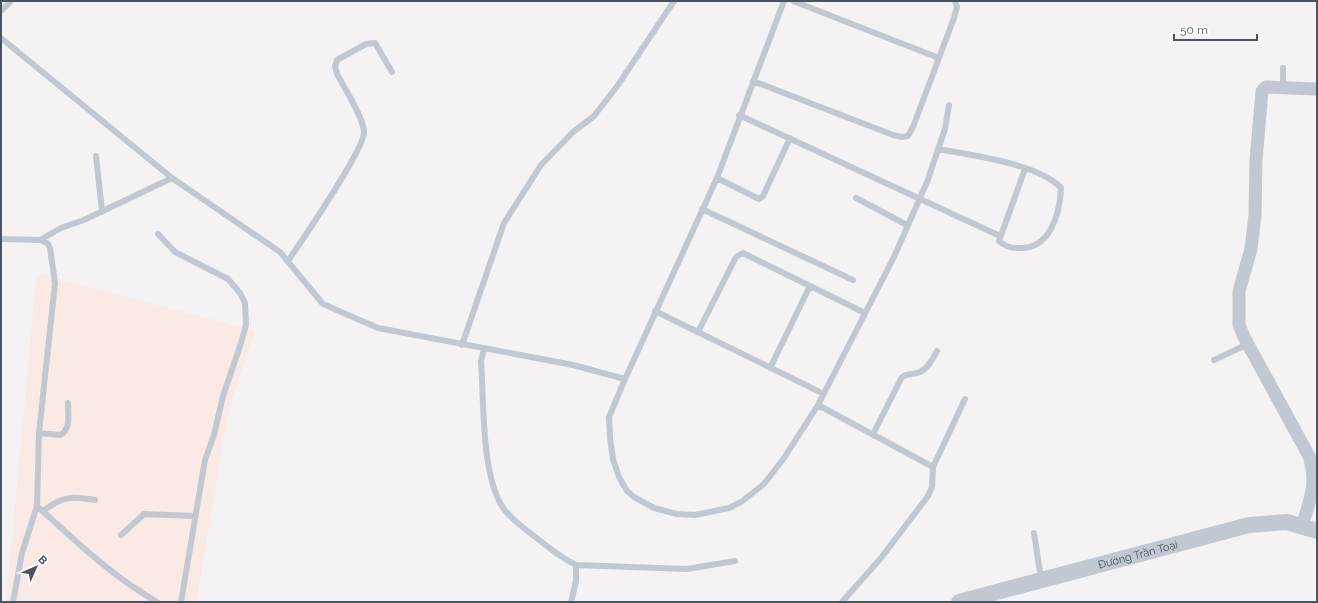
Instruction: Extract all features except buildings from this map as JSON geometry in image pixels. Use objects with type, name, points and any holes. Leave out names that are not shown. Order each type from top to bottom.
[{"type":"street","points":[[1302,526],[1316,482],[1315,470],[1309,456],[1248,344],[1239,324],[1239,291],[1251,249],[1255,215],[1256,160],[1262,91],[1266,87],[1317,89]]},
{"type":"street","name":"Đường Trần Toại","points":[[959,602],[1249,525],[1287,522],[1317,531]]},
{"type":"lane","points":[[1,11],[11,1]]},
{"type":"lane","points":[[462,345],[504,223],[541,165],[573,132],[594,116],[618,85],[674,1]]},
{"type":"lane","points":[[784,1],[716,178],[655,311],[609,418],[613,459],[619,477],[627,491],[640,501],[654,508],[677,514],[695,515],[729,508],[741,502],[764,484],[784,458],[818,405],[894,257],[920,198],[938,149],[949,105]]},
{"type":"lane","points":[[792,1],[939,58]]},
{"type":"lane","points":[[753,81],[876,129],[905,137],[910,134],[913,128],[954,18],[957,7],[955,1]]},
{"type":"lane","points":[[1,38],[172,178],[280,252],[323,304],[378,328],[573,365],[625,379]]},
{"type":"lane","points":[[288,261],[356,155],[365,133],[360,119],[337,74],[335,66],[337,60],[366,44],[375,43],[392,72]]},
{"type":"lane","points":[[1283,68],[1283,87]]},
{"type":"lane","points":[[739,115],[1000,236]]},
{"type":"lane","points":[[716,178],[759,199],[763,196],[790,138]]},
{"type":"lane","points":[[938,149],[995,160],[1025,169],[1054,181],[1060,188],[1060,200],[1054,225],[1038,245],[1027,249],[1003,245],[999,241],[1025,169]]},
{"type":"lane","points":[[96,156],[102,211]]},
{"type":"lane","points":[[40,240],[61,228],[102,211],[172,178]]},
{"type":"lane","points":[[856,198],[907,225]]},
{"type":"lane","points":[[702,209],[853,280]]},
{"type":"lane","points":[[158,234],[175,252],[228,279],[240,293],[245,303],[244,331],[223,396],[214,434],[205,460],[181,602]]},
{"type":"lane","points":[[1,240],[40,240],[47,243],[50,248],[55,283],[39,433],[37,506],[22,553],[13,602]]},
{"type":"lane","points":[[698,332],[738,255],[743,253],[865,313]]},
{"type":"lane","points":[[770,368],[810,286]]},
{"type":"lane","points":[[655,311],[824,394]]},
{"type":"lane","points":[[1214,360],[1248,344]]},
{"type":"lane","points":[[484,349],[481,361],[487,462],[494,489],[504,508],[518,524],[564,559],[576,565],[687,569],[735,561]]},
{"type":"lane","points":[[873,434],[902,377],[909,373],[923,370],[937,351]]},
{"type":"lane","points":[[842,602],[881,558],[928,496],[932,487],[934,467],[965,399]]},
{"type":"lane","points":[[39,433],[61,435],[68,428],[68,403]]},
{"type":"lane","points":[[818,405],[934,467]]},
{"type":"lane","points":[[43,511],[58,500],[71,497],[95,500]]},
{"type":"lane","points":[[37,506],[106,568],[132,588],[157,602]]},
{"type":"lane","points":[[121,535],[144,514],[195,516]]},
{"type":"lane","points":[[1034,533],[1041,580]]},
{"type":"lane","points":[[571,602],[576,581],[576,565]]},
{"type":"shaded area","points":[[37,273],[255,331],[229,409],[196,602],[6,602]]}]
